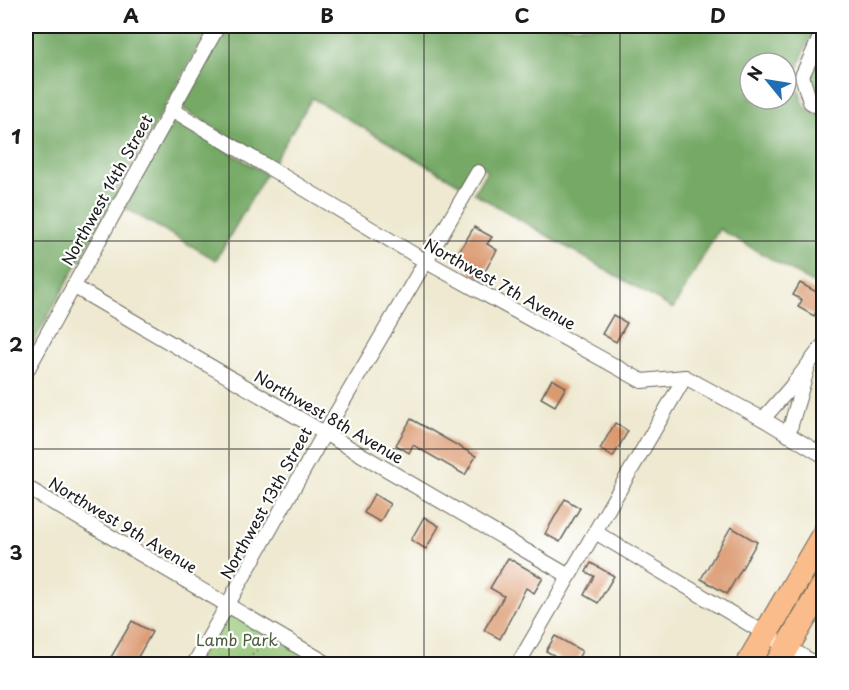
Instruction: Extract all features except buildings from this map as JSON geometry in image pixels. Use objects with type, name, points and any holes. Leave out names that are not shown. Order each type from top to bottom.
[{"type":"highway","points":[[748,664],[824,534]]},
{"type":"highway","points":[[782,656],[824,585]]},
{"type":"street","name":"Northwest 14th Street","points":[[26,372],[218,26]]},
{"type":"street","points":[[824,29],[802,76],[810,102],[824,111]]},
{"type":"street","name":"Northwest 7th Avenue","points":[[171,109],[425,261],[642,381],[685,377]]},
{"type":"street","name":"Northwest 13th Street","points":[[194,664],[324,434],[478,172]]},
{"type":"street","name":"Northwest 8th Avenue","points":[[73,286],[569,576]]},
{"type":"street","points":[[763,419],[824,344]]},
{"type":"street","points":[[788,435],[809,363]]},
{"type":"street","points":[[518,664],[685,377],[763,419],[824,456]]},
{"type":"street","name":"Northwest 9th Avenue","points":[[26,487],[328,664]]},
{"type":"street","points":[[595,532],[765,634],[782,656],[816,664]]},
{"type":"path","points":[[244,664],[250,656],[261,649],[272,632]]},
{"type":"green space","points":[[26,26],[210,26],[26,356]]},
{"type":"green space","points":[[227,26],[817,26],[807,44],[798,69],[798,51],[738,51],[738,111],[798,111],[798,87],[806,108],[823,118],[823,289],[719,229],[673,309],[474,193],[487,170],[475,163],[461,185],[312,98],[273,163],[180,107]]},
{"type":"green space","points":[[823,44],[823,103],[816,98],[809,77]]},
{"type":"green space","points":[[174,118],[266,174],[216,260],[125,208]]},
{"type":"green space","name":"Lamb Park","points":[[227,606],[328,664],[194,664]]}]
